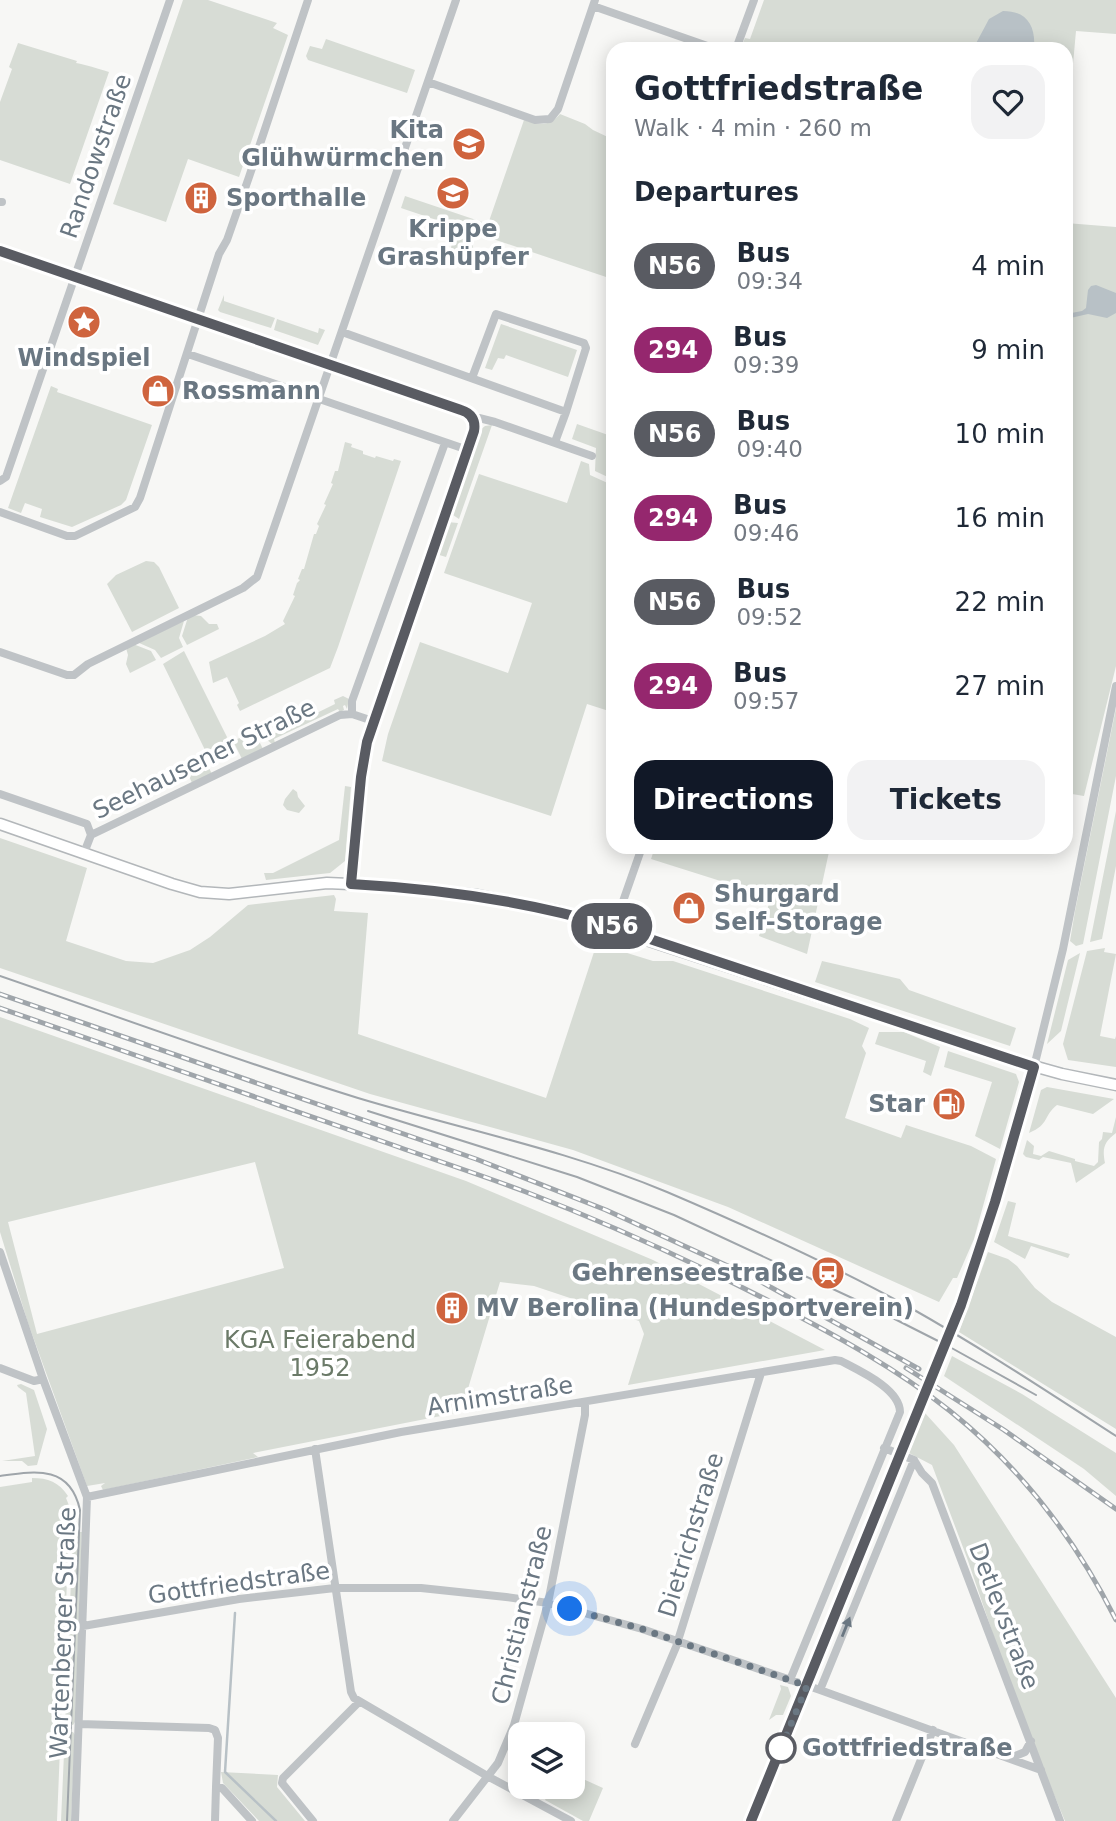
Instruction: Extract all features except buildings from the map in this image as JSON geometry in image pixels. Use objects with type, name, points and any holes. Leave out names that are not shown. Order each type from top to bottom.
[{"type":"main road","points":[[0,824],[172,884],[215,893],[242,893],[327,883],[351,884],[476,895],[558,911],[614,927],[1034,1067],[1116,1085]]},
{"type":"main road","points":[[751,1821],[953,1327],[995,1202],[1034,1067]]},
{"type":"street","name":"Randowstraße","points":[[0,481],[6,477],[170,0]]},
{"type":"street","points":[[0,512],[67,536],[75,536],[135,507],[219,254],[231,229],[308,0]]},
{"type":"street","points":[[0,652],[74,675],[88,664],[257,578],[456,0]]},
{"type":"street","points":[[739,42],[754,0]]},
{"type":"street","points":[[428,82],[535,120],[550,119],[558,108],[594,3],[697,42]]},
{"type":"street","points":[[0,251],[465,411],[474,421],[468,450],[373,722],[363,759],[351,884]]},
{"type":"street","points":[[472,378],[496,314],[584,343],[586,348],[555,442]]},
{"type":"street","points":[[342,332],[566,412]]},
{"type":"street","points":[[188,354],[468,450]]},
{"type":"street","points":[[474,421],[479,418],[495,422],[592,456]]},
{"type":"street","name":"Seehausener Straße","points":[[352,714],[352,701],[445,443]]},
{"type":"street","points":[[1034,1067],[1057,976],[1116,686]]},
{"type":"street","name":"Seehausener Straße","points":[[84,853],[92,835],[340,715],[352,714],[373,722]]},
{"type":"street","points":[[0,793],[88,824],[92,835]]},
{"type":"street","points":[[614,927],[640,854]]},
{"type":"street","name":"Wartenberger Straße","points":[[0,1252],[87,1497],[75,1821]]},
{"type":"street","name":"Arnimstraße","points":[[87,1497],[315,1449],[835,1360],[878,1383],[891,1393],[900,1405],[900,1412],[884,1448]]},
{"type":"street","points":[[0,1368],[34,1381],[43,1379]]},
{"type":"street","name":"Dietrichstraße","points":[[635,1744],[678,1642],[761,1373]]},
{"type":"street","name":"Christianstraße","points":[[453,1821],[489,1777],[506,1747],[514,1724],[548,1604],[586,1415],[584,1402]]},
{"type":"street","points":[[790,1680],[884,1448],[914,1460],[820,1690]]},
{"type":"street","points":[[315,1449],[351,1692],[359,1702],[571,1821]]},
{"type":"street","name":"Detlevstraße","points":[[914,1460],[932,1483],[1060,1821]]},
{"type":"street","name":"Gottfriedstraße","points":[[83,1626],[239,1599],[335,1588],[461,1591],[548,1604],[604,1617],[820,1690],[1041,1770]]},
{"type":"street","points":[[313,1821],[282,1783],[283,1778],[359,1702]]},
{"type":"street","points":[[80,1724],[215,1730],[218,1738],[215,1821]]},
{"type":"street","points":[[896,1821],[933,1730]]},
{"type":"street","points":[[1009,1758],[1025,1752],[1031,1741]]},
{"type":"street","points":[[216,1787],[222,1788],[252,1821]]},
{"type":"green space","points":[[183,0],[208,0],[277,23],[273,28],[288,35],[239,177],[188,159],[166,222],[113,204]]},
{"type":"green space","points":[[764,0],[1116,0],[1116,34],[1076,31],[1073,64],[1073,42],[743,42],[745,38],[750,39]]},
{"type":"green space","points":[[326,39],[415,70],[407,93],[308,60],[306,56],[310,46],[322,49]]},
{"type":"green space","points":[[18,43],[109,72],[70,184],[0,160],[0,102]]},
{"type":"green space","points":[[560,114],[606,136],[606,277],[401,208],[405,196],[488,224],[524,120],[544,124]]},
{"type":"green space","points":[[1073,224],[1116,227],[1116,666],[1084,796],[1073,794]]},
{"type":"green space","points":[[458,238],[466,238],[473,245],[473,253],[466,260],[458,260],[451,253],[451,245]]},
{"type":"green space","points":[[224,295],[224,301],[275,318],[271,328],[220,312],[218,310]]},
{"type":"green space","points":[[277,319],[318,333],[319,328],[325,330],[318,345],[274,330]]},
{"type":"green space","points":[[501,324],[577,350],[568,377],[506,355],[504,359],[498,358],[492,370],[485,368]]},
{"type":"green space","points":[[51,386],[58,389],[57,392],[152,425],[126,500],[121,505],[72,527],[40,517],[42,509],[25,503],[21,513],[8,508]]},
{"type":"green space","points":[[577,424],[606,434],[606,476],[595,471],[596,448],[572,439]]},
{"type":"green space","points":[[492,425],[459,519],[450,513],[479,431]]},
{"type":"green space","points":[[345,442],[363,451],[363,454],[401,461],[330,668],[240,711],[227,677],[213,683],[209,662],[285,624],[283,621],[295,596],[293,595],[300,580],[298,579],[319,526],[317,524],[326,505],[324,504],[333,484],[331,483],[335,471],[338,471]]},
{"type":"green space","points":[[581,461],[589,464],[590,475],[606,482],[606,710],[587,704],[551,816],[382,761],[388,734],[420,642],[508,673],[532,603],[444,573],[479,474],[567,503]]},
{"type":"green space","points":[[447,522],[458,523],[446,557],[436,554]]},
{"type":"green space","points":[[146,561],[154,562],[159,567],[179,608],[132,632],[107,584],[116,575]]},
{"type":"green space","points":[[201,616],[209,624],[217,624],[219,629],[187,645],[182,636],[188,617]]},
{"type":"green space","points":[[184,621],[179,638],[183,647],[161,658],[155,650],[137,642]]},
{"type":"green space","points":[[133,644],[151,651],[156,660],[130,673],[126,664],[126,648]]},
{"type":"green space","points":[[184,651],[227,737],[225,742],[208,751],[205,750],[163,664]]},
{"type":"green space","points":[[343,696],[349,699],[347,709],[345,705],[340,712],[338,709],[274,739],[275,743],[272,744],[266,739],[269,731],[272,735],[335,704],[334,700]]},
{"type":"green space","points":[[1116,708],[1116,776],[1083,944],[1076,946],[1070,941],[1075,911]]},
{"type":"green space","points":[[257,730],[255,733],[263,749],[242,759],[233,741]]},
{"type":"green space","points":[[204,758],[212,774],[192,783],[185,767]]},
{"type":"green space","points":[[345,786],[351,787],[345,861],[330,873],[266,880],[264,873],[273,873],[339,840]]},
{"type":"green space","points":[[293,789],[305,806],[299,813],[287,810],[283,805]]},
{"type":"green space","points":[[1116,811],[1116,866],[1102,939],[1090,942]]},
{"type":"green space","points":[[0,838],[87,868],[66,941],[126,961],[153,963],[190,950],[248,905],[334,895],[334,911],[368,913],[358,1034],[546,1098],[594,952],[611,948],[653,961],[673,961],[850,1019],[869,1028],[862,1046],[866,1053],[845,1118],[901,1138],[906,1125],[971,1146],[996,1159],[974,1239],[957,1278],[953,1278],[939,1302],[728,1207],[573,1150],[370,1094],[0,968]]},
{"type":"green space","points":[[653,854],[828,854],[807,954],[759,936],[771,897],[651,859]]},
{"type":"green space","points":[[1105,948],[1104,952],[1116,954],[1100,1036],[1115,1039],[1116,1036],[1116,1067],[1068,1060],[1063,1044],[1087,951]]},
{"type":"green space","points":[[1080,953],[1061,1031],[1047,1044],[1068,960]]},
{"type":"green space","points":[[822,961],[900,979],[909,990],[1016,1028],[1010,1046],[815,982]]},
{"type":"green space","name":"KGA Feierabend 1952","points":[[0,1017],[466,1181],[653,1260],[825,1350],[628,1385],[644,1334],[639,1321],[534,1286],[500,1282],[461,1412],[253,1453],[258,1457],[103,1490],[101,1486],[105,1483],[87,1486],[28,1323],[0,1232]],"holes":[[[255,1162],[284,1268],[37,1334],[8,1222]]]},
{"type":"green space","points":[[879,1032],[904,1032],[940,1047],[931,1076],[923,1072],[926,1061],[875,1044]]},
{"type":"green space","points":[[948,1051],[1016,1074],[1019,1082],[1000,1149],[975,1136],[992,1082],[944,1067]]},
{"type":"green space","points":[[1047,1087],[1114,1099],[1093,1114],[1057,1105],[1040,1126],[1029,1133],[1041,1090]]},
{"type":"green space","points":[[1116,1117],[1116,1133],[1106,1142],[1104,1149],[1105,1163],[1076,1183],[1071,1163],[1043,1157],[1039,1160],[1023,1154],[1027,1140],[1034,1146],[1033,1154],[1041,1156],[1049,1151],[1094,1166],[1098,1162],[1099,1142],[1103,1132],[1112,1133]]},
{"type":"green space","points":[[1008,1201],[1016,1203],[1008,1236],[1070,1254],[1068,1258],[1031,1246],[1025,1259],[994,1242]]},
{"type":"green space","points":[[988,1252],[1008,1259],[1017,1266],[1035,1288],[1052,1302],[1116,1337],[1116,1429],[959,1332]]},
{"type":"green space","points":[[952,1356],[1022,1394],[1116,1453],[1116,1496],[1084,1469],[944,1376]]},
{"type":"green space","points":[[17,1385],[34,1390],[47,1429],[37,1465],[28,1466],[22,1461],[2,1461],[35,1456],[26,1393]]},
{"type":"green space","points":[[925,1413],[954,1445],[1116,1698],[1116,1821],[1065,1821],[1020,1713],[932,1465],[909,1453]]},
{"type":"green space","points":[[32,1478],[57,1484],[68,1496],[66,1498],[70,1508],[57,1821],[0,1821],[0,1487],[32,1482]]},
{"type":"green space","points":[[73,1532],[82,1532],[73,1725],[65,1724]]},
{"type":"green space","points":[[780,1685],[788,1687],[791,1696],[783,1715],[776,1715],[769,1720],[781,1689]]},
{"type":"green space","points":[[65,1731],[75,1735],[71,1821],[61,1821]]},
{"type":"green space","points":[[221,1772],[278,1775],[277,1787],[305,1821],[259,1821],[223,1783]]},
{"type":"green space","points":[[585,1780],[603,1788],[589,1821],[583,1821],[545,1800],[585,1799]]},
{"type":"shaded area","points":[[1003,11],[1024,17],[1031,27],[1034,42],[977,42],[989,19]]},
{"type":"shaded area","points":[[1096,285],[1116,293],[1116,313],[1107,318],[1088,314],[1073,317],[1073,313],[1086,308],[1091,286]]},
{"type":"waterway","points":[[235,1613],[225,1772],[276,1821]]},
{"type":"tram line","points":[[0,976],[313,1084],[552,1152],[667,1192],[790,1246],[909,1307],[1116,1436]]},
{"type":"tram line","points":[[368,1111],[577,1177],[674,1215],[865,1304],[1036,1395]]},
{"type":"tram line","points":[[0,1476],[38,1473],[60,1478],[75,1495],[80,1510],[67,1821]]},
{"type":"railway","points":[[0,994],[476,1159],[606,1210],[754,1278],[919,1369]]},
{"type":"railway","points":[[0,1008],[526,1192],[684,1259],[822,1329],[888,1367],[930,1396],[1000,1456],[1064,1533],[1116,1620]]},
{"type":"railway","points":[[906,1368],[1004,1430],[1116,1509]]},
{"type":"bus line","name":"N56","points":[[0,251],[472,416],[474,431],[367,742],[351,884],[454,892],[558,911],[614,927],[1034,1067],[995,1202],[953,1327],[751,1821]]},
{"type":"place","name":"Kita Glühwürmchen","points":[[469,144]]},
{"type":"place","name":"Krippe Grashüpfer","points":[[453,193]]},
{"type":"place","name":"Sporthalle","points":[[201,198]]},
{"type":"place","name":"Windspiel","points":[[84,322]]},
{"type":"place","name":"Rossmann","points":[[158,391]]},
{"type":"place","name":"Shurgard Self-Storage","points":[[689,908]]},
{"type":"place","name":"Star","points":[[949,1104]]},
{"type":"place","name":"Gehrenseestraße","points":[[828,1273]]},
{"type":"place","name":"MV Berolina (Hundesportverein)","points":[[452,1308]]},
{"type":"place","name":"Gottfriedstraße","points":[[781,1748]]},
{"type":"route","points":[[570,1609],[642,1629],[807,1686],[781,1748]]}]
